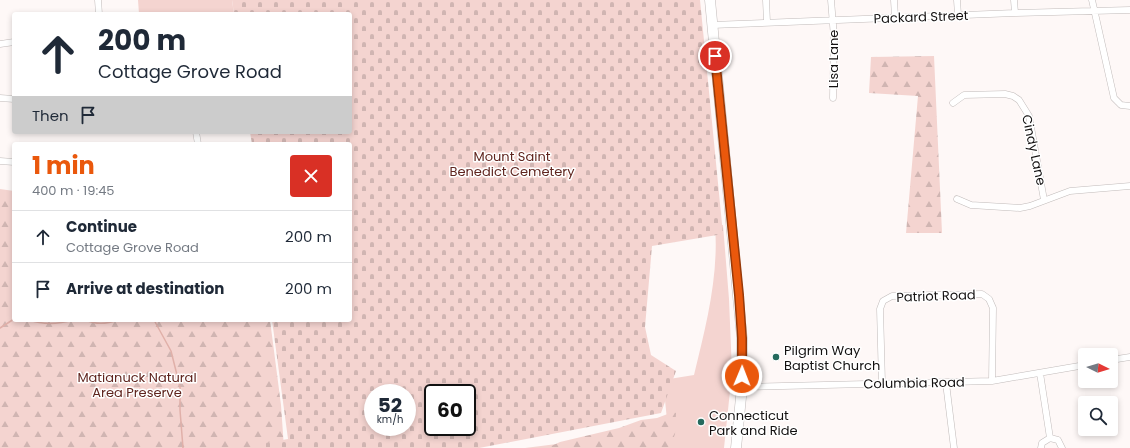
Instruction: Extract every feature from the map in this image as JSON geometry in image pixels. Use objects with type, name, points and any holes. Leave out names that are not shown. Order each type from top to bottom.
[{"type":"main road","points":[[710,0],[742,338],[742,387],[736,448]]},
{"type":"street","points":[[98,0],[99,12]]},
{"type":"street","points":[[766,0],[767,22]]},
{"type":"street","name":"Lisa Lane","points":[[831,0],[833,20],[833,98]]},
{"type":"street","points":[[894,0],[895,17]]},
{"type":"street","points":[[957,0],[958,15]]},
{"type":"street","points":[[1014,0],[1015,13]]},
{"type":"street","points":[[1092,0],[1114,98],[1121,105],[1130,106]]},
{"type":"street","name":"Packard Street","points":[[712,25],[895,17],[1130,10]]},
{"type":"street","points":[[0,44],[12,42]]},
{"type":"street","name":"Cindy Lane","points":[[953,103],[964,95],[1005,94],[1013,96],[1019,100],[1030,116],[1044,200]]},
{"type":"street","points":[[0,98],[12,99]]},
{"type":"street","points":[[0,161],[12,162]]},
{"type":"street","points":[[957,199],[971,205],[1020,208],[1070,191],[1130,186]]},
{"type":"street","name":"Patriot Road","points":[[882,383],[880,309],[883,301],[892,296],[914,295],[982,294],[988,299],[993,308],[992,381]]},
{"type":"street","points":[[1118,359],[1130,357]]},
{"type":"street","name":"Columbia Road","points":[[742,387],[799,387],[882,383],[992,381],[1078,366]]},
{"type":"street","points":[[1040,374],[1050,438]]},
{"type":"street","points":[[946,383],[954,448]]},
{"type":"street","points":[[1041,448],[1042,443],[1050,438],[1058,440],[1062,448]]},
{"type":"green space","points":[[138,0],[232,0],[234,12],[139,12]]},
{"type":"green space","name":"Mount Saint Benedict Cemetery","points":[[232,0],[700,0],[723,234],[652,246],[645,327],[651,355],[676,371],[661,413],[479,448],[265,448],[265,443],[288,439],[272,322],[352,322],[352,142],[252,142],[250,134],[352,134],[352,12],[234,12]]},
{"type":"green space","points":[[934,56],[942,233],[906,233],[918,96],[869,93],[871,57]]},
{"type":"green space","name":"Matianuck Natural Area Preserve","points":[[0,189],[12,191],[12,322],[270,322],[281,405],[284,448],[0,448]]},
{"type":"green space","points":[[715,225],[723,225],[729,299],[732,372],[724,448],[525,448],[668,430],[663,380],[694,375],[707,319],[713,282],[716,244]]},
{"type":"green space","points":[[673,412],[676,413],[675,434],[670,448],[547,448],[560,442],[619,428],[641,420],[657,418]]},
{"type":"waterway","points":[[0,328],[12,320]]},
{"type":"waterway","points":[[36,322],[62,322]]},
{"type":"waterway","points":[[91,322],[110,322]]},
{"type":"waterway","points":[[155,322],[171,351],[180,387],[183,448]]},
{"type":"place","name":"Pilgrim Way Baptist Church","points":[[776,357]]},
{"type":"place","name":"Connecticut Park and Ride","points":[[701,422]]},
{"type":"route","points":[[715,56],[739,295],[743,364],[742,376]]}]
